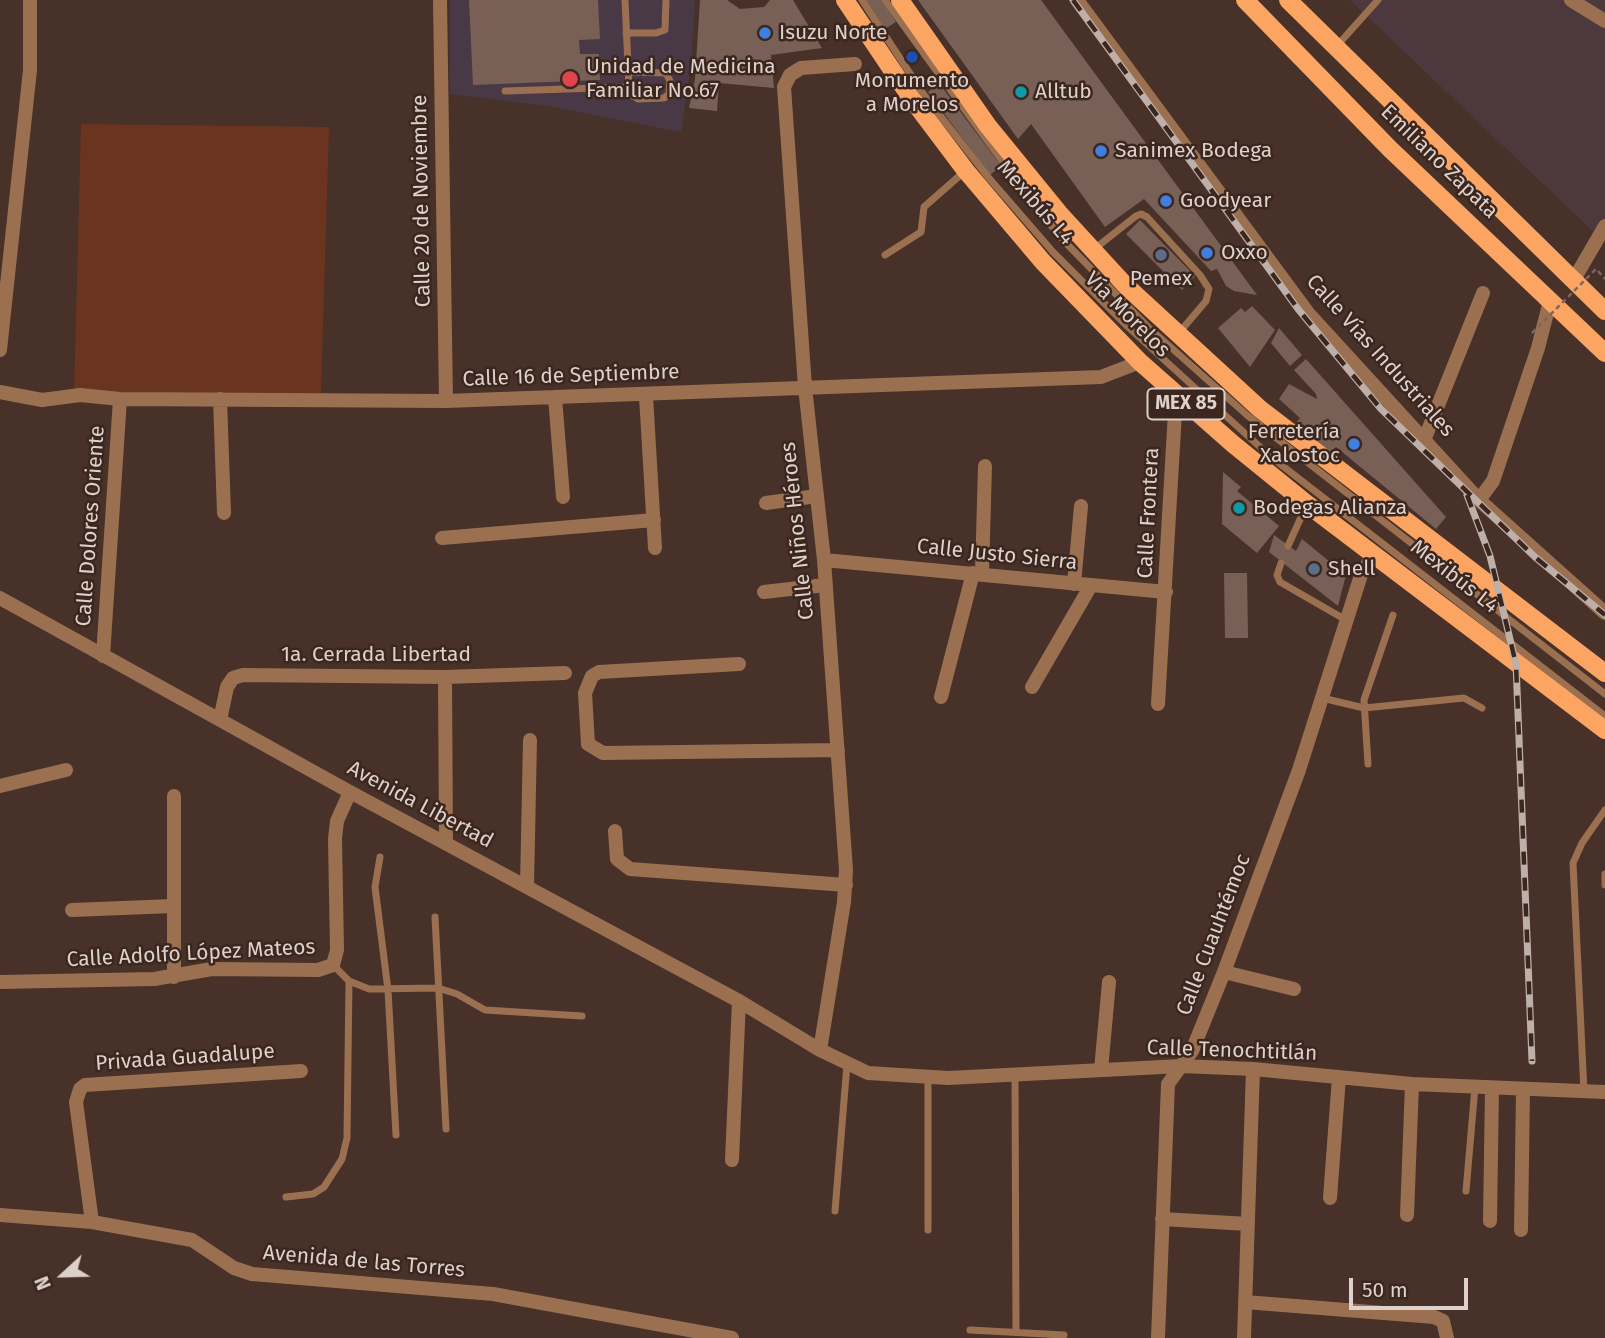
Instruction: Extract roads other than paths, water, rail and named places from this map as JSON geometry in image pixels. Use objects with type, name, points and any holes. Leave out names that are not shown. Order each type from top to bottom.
[{"type":"main road","name":"Vía Morelos","points":[[845,0],[911,98],[966,171],[1043,262],[1140,362],[1307,504],[1605,730]]},
{"type":"main road","name":"Vía Morelos","points":[[900,0],[988,126],[1093,250],[1178,335],[1261,409],[1605,673]]},
{"type":"main road","name":"Emiliano Zapata","points":[[1245,0],[1390,149],[1605,353]]},
{"type":"main road","name":"Emiliano Zapata","points":[[1288,0],[1605,311]]},
{"type":"street","points":[[0,350],[30,70],[30,0]]},
{"type":"street","name":"Calle 20 de Noviembre","points":[[440,0],[446,401]]},
{"type":"street","name":"Calle Vías Industriales","points":[[1077,0],[1308,313],[1479,500],[1605,613]]},
{"type":"street","points":[[1571,0],[1605,22]]},
{"type":"street","name":"Calle Niños Héroes","points":[[820,1050],[846,885],[824,560],[804,387],[784,87],[790,75],[801,68],[855,64]]},
{"type":"street","points":[[1573,281],[1605,226]]},
{"type":"street","points":[[1425,438],[1482,293]]},
{"type":"street","points":[[1479,500],[1493,481],[1538,348],[1550,300]]},
{"type":"street","name":"Calle 16 de Septiembre","points":[[0,392],[42,400],[80,395],[120,399],[446,401],[646,396],[804,387],[1101,377],[1140,362]]},
{"type":"street","name":"Calle Frontera","points":[[1158,704],[1176,395]]},
{"type":"street","points":[[646,396],[655,548]]},
{"type":"street","points":[[555,397],[563,497]]},
{"type":"street","name":"Calle Dolores Oriente","points":[[103,656],[120,399]]},
{"type":"street","points":[[220,399],[224,513]]},
{"type":"street","points":[[941,696],[977,573],[985,466]]},
{"type":"street","points":[[766,503],[817,496]]},
{"type":"street","points":[[1074,584],[1081,506]]},
{"type":"street","points":[[442,538],[654,520]]},
{"type":"street","name":"Calle Cuauhtémoc","points":[[1158,1338],[1168,1084],[1192,1051],[1224,972],[1322,698],[1361,575],[1373,555]]},
{"type":"street","name":"Calle Justo Sierra","points":[[824,560],[977,573],[1090,587],[1166,592]]},
{"type":"street","points":[[764,592],[825,585]]},
{"type":"street","points":[[1032,687],[1090,587]]},
{"type":"street","name":"Avenida Libertad","points":[[0,598],[350,792],[446,841],[738,1001],[820,1050]]},
{"type":"street","points":[[739,664],[599,672],[592,676],[586,693],[588,744],[603,753],[838,750]]},
{"type":"street","name":"1a. Cerrada Libertad","points":[[220,720],[227,687],[233,678],[243,675],[445,677],[565,673]]},
{"type":"street","points":[[445,677],[446,841]]},
{"type":"street","points":[[527,886],[530,740]]},
{"type":"street","points":[[0,786],[66,770]]},
{"type":"street","name":"Calle Adolfo López Mateos","points":[[0,982],[174,977],[212,969],[318,970],[333,965],[337,950],[335,839],[337,821],[350,792]]},
{"type":"street","points":[[174,796],[174,977]]},
{"type":"street","points":[[615,831],[617,859],[629,869],[846,885]]},
{"type":"street","points":[[72,910],[173,906]]},
{"type":"street","points":[[1224,972],[1294,989]]},
{"type":"street","points":[[1101,1070],[1109,982]]},
{"type":"street","points":[[732,1160],[738,1001]]},
{"type":"street","name":"Calle Tenochtitlán","points":[[820,1050],[847,1064],[882,1075],[928,1078],[1181,1066],[1253,1069],[1412,1084],[1605,1093]]},
{"type":"street","points":[[1244,1338],[1253,1069]]},
{"type":"street","name":"Privada Guadalupe","points":[[92,1222],[76,1102],[80,1089],[85,1085],[301,1071]]},
{"type":"street","points":[[1330,1198],[1339,1077]]},
{"type":"street","points":[[1407,1215],[1412,1084]]},
{"type":"street","points":[[1490,1221],[1492,1088]]},
{"type":"street","points":[[1521,1230],[1523,1090]]},
{"type":"street","name":"Avenida de las Torres","points":[[0,1215],[92,1222],[192,1240],[234,1268],[251,1274],[493,1294],[732,1338]]},
{"type":"street","points":[[1161,1219],[1248,1224]]},
{"type":"street","points":[[1245,1302],[1434,1317],[1443,1321],[1447,1338]]},
{"type":"lane","points":[[625,0],[628,72],[631,95],[638,99],[664,98],[670,92],[670,80],[668,75],[662,72],[628,72]]},
{"type":"lane","points":[[626,33],[656,33],[665,30],[666,0]]},
{"type":"lane","name":"Mexibús L4","points":[[862,0],[924,94],[988,177],[1053,252],[1127,326],[1271,457],[1605,716]]},
{"type":"lane","name":"Mexibús L4","points":[[886,0],[1031,201],[1064,241],[1148,327],[1248,416],[1605,694]]},
{"type":"lane","points":[[1335,48],[1378,0]]},
{"type":"lane","points":[[505,91],[629,87]]},
{"type":"lane","points":[[885,255],[920,232],[924,207],[966,171]]},
{"type":"lane","points":[[1093,250],[1136,216],[1142,214],[1147,217],[1200,275],[1209,289],[1206,301],[1178,335]]},
{"type":"lane","points":[[1288,546],[1307,504]]},
{"type":"lane","points":[[1281,562],[1277,575],[1280,582],[1346,620]]},
{"type":"lane","points":[[1368,764],[1364,708],[1393,615]]},
{"type":"lane","points":[[1322,698],[1364,708],[1465,698],[1482,708]]},
{"type":"lane","points":[[1584,1093],[1573,863],[1582,843],[1605,810]]},
{"type":"lane","points":[[380,858],[374,887],[388,990],[396,1135]]},
{"type":"lane","points":[[1605,874],[1605,885]]},
{"type":"lane","points":[[435,917],[446,1129]]},
{"type":"lane","points":[[333,965],[349,981],[369,989],[438,988],[457,994],[485,1010],[582,1016]]},
{"type":"lane","points":[[286,1197],[313,1194],[324,1187],[342,1159],[347,1138],[349,981]]},
{"type":"lane","points":[[835,1211],[847,1064]]},
{"type":"lane","points":[[1015,1075],[1016,1332]]},
{"type":"lane","points":[[928,1078],[928,1230]]},
{"type":"lane","points":[[1466,1191],[1475,1087]]},
{"type":"lane","points":[[970,1330],[1064,1335]]},
{"type":"railway","points":[[1073,0],[1298,309],[1381,409],[1535,557],[1605,615]]},
{"type":"railway","points":[[1467,495],[1490,556],[1516,664],[1532,1061]]},
{"type":"place","name":"Isuzu Norte","points":[[765,33]]},
{"type":"place","name":"Monumento a Morelos","points":[[912,57]]},
{"type":"place","name":"Unidad de Medicina Familiar No.67","points":[[570,79]]},
{"type":"place","name":"Alltub","points":[[1021,92]]},
{"type":"place","name":"Sanimex Bodega","points":[[1101,151]]},
{"type":"place","name":"Goodyear","points":[[1166,201]]},
{"type":"place","name":"Oxxo","points":[[1207,253]]},
{"type":"place","name":"Pemex","points":[[1161,255]]},
{"type":"place","name":"Ferretería Xalostoc","points":[[1354,444]]},
{"type":"place","name":"Bodegas Alianza","points":[[1239,508]]},
{"type":"place","name":"Shell","points":[[1314,569]]}]
